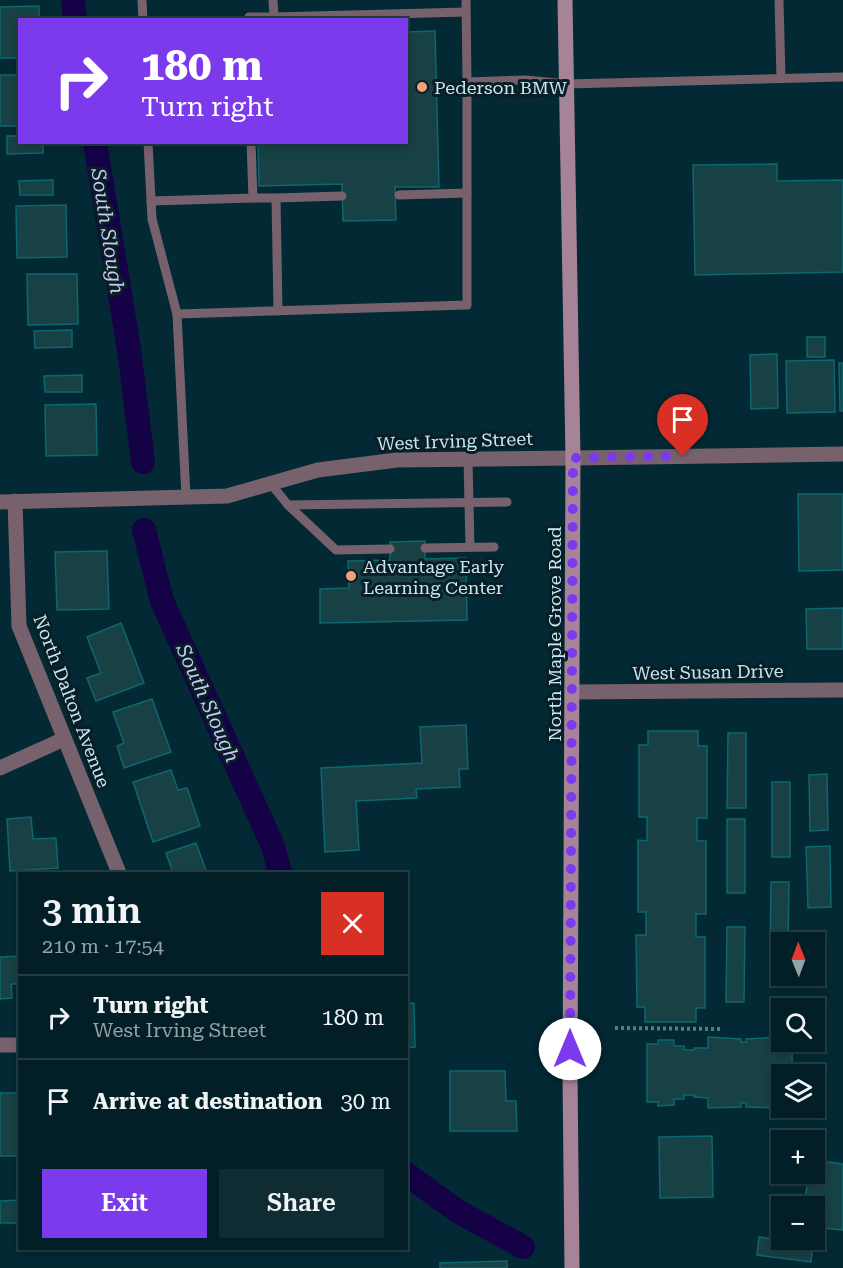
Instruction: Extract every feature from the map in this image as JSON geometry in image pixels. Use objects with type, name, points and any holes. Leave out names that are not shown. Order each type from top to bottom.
[{"type":"main road","name":"North Maple Grove Road","points":[[565,0],[573,458],[570,1073],[572,1265]]},
{"type":"street","name":"West Irving Street","points":[[8,501],[227,496],[318,470],[397,459],[843,454]]},
{"type":"street","name":"North Dalton Avenue","points":[[8,501],[19,626],[119,872]]},
{"type":"street","name":"West Susan Drive","points":[[573,692],[843,690]]},
{"type":"street","points":[[0,768],[64,739]]},
{"type":"street","points":[[0,1045],[18,1045]]},
{"type":"lane","points":[[142,0],[143,18]]},
{"type":"lane","points":[[273,0],[274,17]]},
{"type":"lane","points":[[177,314],[467,305],[466,0]]},
{"type":"lane","points":[[779,0],[781,78]]},
{"type":"lane","points":[[249,18],[466,12]]},
{"type":"lane","points":[[467,82],[525,80],[567,84],[843,77]]},
{"type":"lane","points":[[148,144],[152,219],[177,314],[186,497]]},
{"type":"lane","points":[[251,144],[253,198]]},
{"type":"lane","points":[[399,195],[467,193]]},
{"type":"lane","points":[[151,201],[342,196]]},
{"type":"lane","points":[[276,198],[278,311]]},
{"type":"lane","points":[[468,459],[470,548]]},
{"type":"lane","points":[[271,484],[288,506],[336,550],[390,549]]},
{"type":"lane","points":[[288,506],[507,502]]},
{"type":"lane","points":[[425,548],[494,547]]},
{"type":"path","points":[[615,1028],[720,1029]]},
{"type":"building","points":[[39,6],[39,18],[18,18],[18,58],[0,58],[0,7]]},
{"type":"building","name":"Pederson BMW","points":[[435,31],[439,187],[395,187],[396,220],[343,221],[342,184],[259,186],[258,144],[408,144],[408,32]]},
{"type":"building","points":[[0,75],[18,75],[18,126],[0,126]]},
{"type":"building","points":[[7,136],[18,136],[18,144],[43,144],[43,153],[7,154]]},
{"type":"building","points":[[777,164],[777,181],[843,180],[843,272],[695,275],[693,165]]},
{"type":"building","points":[[53,180],[53,195],[20,195],[19,181]]},
{"type":"building","points":[[66,205],[67,257],[17,258],[16,206]]},
{"type":"building","points":[[27,274],[77,274],[78,324],[28,325]]},
{"type":"building","points":[[72,330],[72,347],[35,348],[34,331]]},
{"type":"building","points":[[807,337],[825,337],[825,357],[807,357]]},
{"type":"building","points":[[777,354],[778,408],[751,409],[750,355]]},
{"type":"building","points":[[834,360],[835,412],[787,413],[786,361]]},
{"type":"building","points":[[839,363],[843,363],[843,411],[840,411]]},
{"type":"building","points":[[82,375],[82,392],[45,392],[44,376]]},
{"type":"building","points":[[96,404],[97,455],[46,456],[45,405]]},
{"type":"building","points":[[798,494],[843,494],[843,570],[799,571]]},
{"type":"building","points":[[425,541],[425,559],[466,558],[467,620],[320,623],[320,589],[349,588],[348,561],[390,560],[390,542]]},
{"type":"building","points":[[107,551],[109,609],[57,610],[55,552]]},
{"type":"building","points":[[843,608],[843,649],[807,649],[806,609]]},
{"type":"building","points":[[121,623],[144,683],[96,701],[87,678],[101,673],[87,637]]},
{"type":"building","points":[[152,699],[171,752],[124,768],[117,746],[124,743],[113,712]]},
{"type":"building","points":[[466,725],[468,769],[459,769],[460,787],[416,789],[417,798],[356,801],[359,850],[325,852],[321,768],[422,763],[420,727]]},
{"type":"building","points":[[648,731],[698,731],[698,746],[707,746],[707,818],[697,818],[697,841],[706,841],[706,914],[696,914],[696,937],[705,937],[705,1008],[696,1008],[696,1022],[645,1022],[645,1007],[637,1007],[636,935],[646,935],[646,912],[638,912],[638,840],[647,841],[647,817],[639,817],[639,745],[648,745]]},
{"type":"building","points":[[728,733],[746,733],[746,808],[727,808]]},
{"type":"building","points":[[171,770],[178,790],[187,788],[200,826],[153,842],[133,782]]},
{"type":"building","points":[[827,774],[828,830],[810,831],[809,775]]},
{"type":"building","points":[[772,782],[790,782],[790,857],[772,857]]},
{"type":"building","points":[[31,817],[33,839],[56,838],[58,868],[10,871],[7,819]]},
{"type":"building","points":[[727,819],[745,819],[745,893],[727,893]]},
{"type":"building","points":[[196,843],[207,872],[173,872],[166,853]]},
{"type":"building","points":[[830,846],[831,907],[808,908],[806,847]]},
{"type":"building","points":[[771,882],[789,882],[788,932],[771,932],[770,957]]},
{"type":"building","points":[[727,927],[745,927],[744,1002],[726,1002]]},
{"type":"building","points":[[18,956],[18,984],[11,984],[12,998],[0,999],[0,957]]},
{"type":"building","points":[[414,1003],[415,1047],[408,1048],[408,1004]]},
{"type":"building","points":[[708,1037],[741,1039],[741,1042],[746,1042],[746,1039],[771,1037],[771,1052],[792,1052],[792,1064],[771,1064],[771,1108],[746,1107],[746,1103],[741,1103],[741,1107],[708,1108],[708,1098],[694,1097],[694,1095],[684,1095],[684,1099],[674,1099],[674,1105],[658,1106],[658,1102],[647,1102],[647,1044],[658,1044],[658,1040],[674,1040],[674,1046],[684,1046],[684,1050],[708,1048]]},
{"type":"building","points":[[450,1071],[505,1071],[506,1101],[516,1101],[517,1131],[450,1131]]},
{"type":"building","points":[[0,1093],[18,1093],[18,1156],[0,1156]]},
{"type":"building","points":[[712,1136],[713,1197],[660,1198],[659,1137]]},
{"type":"building","points":[[825,1162],[843,1164],[843,1230],[825,1228],[825,1196],[806,1196],[807,1184],[825,1184]]},
{"type":"building","points":[[18,1200],[18,1223],[0,1223],[0,1201]]},
{"type":"building","points":[[759,1237],[771,1239],[771,1250],[812,1250],[811,1262],[757,1255]]},
{"type":"building","points":[[507,1261],[507,1268],[440,1268],[440,1263]]},
{"type":"waterway","name":"South Slough","points":[[73,0],[75,18]]},
{"type":"waterway","name":"South Slough","points":[[95,144],[130,356],[143,462]]},
{"type":"waterway","name":"South Slough","points":[[144,530],[162,601],[273,846],[280,872]]},
{"type":"waterway","name":"South Slough","points":[[408,1175],[459,1212],[523,1247]]},
{"type":"place","name":"Pederson BMW","points":[[422,87]]},
{"type":"place","name":"Advantage Early Learning Center","points":[[351,576]]},
{"type":"route","points":[[570,1049],[573,458],[683,456]]}]
